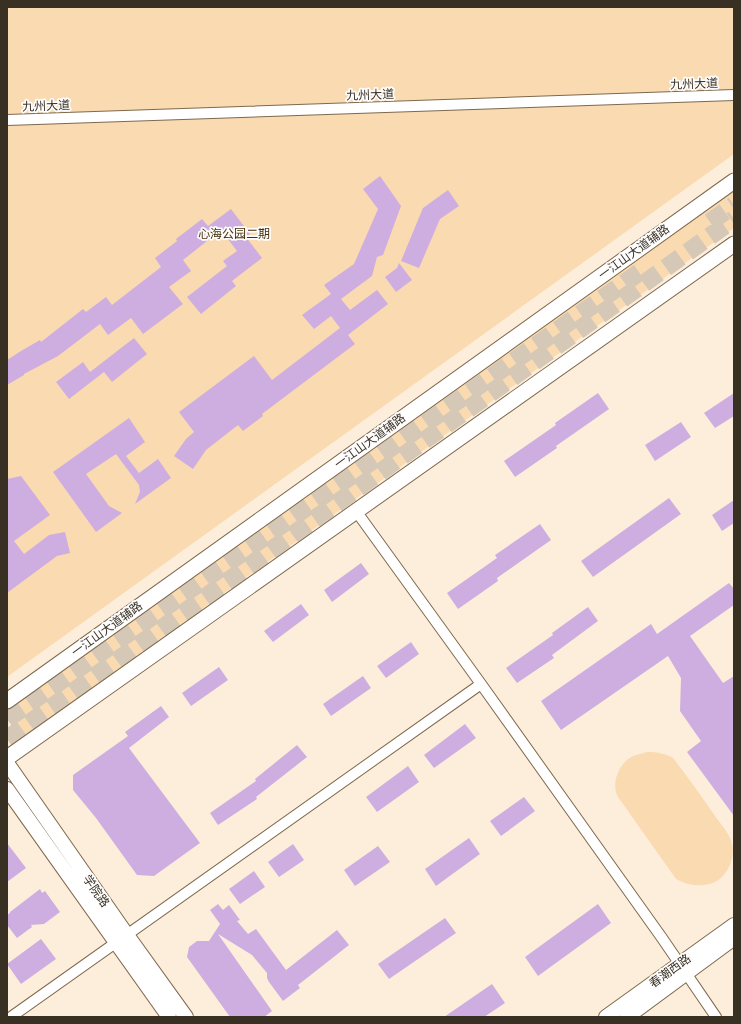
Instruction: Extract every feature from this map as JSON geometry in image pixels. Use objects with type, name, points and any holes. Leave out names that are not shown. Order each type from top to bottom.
[{"type":"main road","name":"一江山大道辅路","points":[[7,701],[734,181]]},
{"type":"main road","points":[[7,758],[734,244]]},
{"type":"main road","points":[[669,290],[734,250]]},
{"type":"main road","name":"学院路","points":[[7,763],[121,938],[170,1017]]},
{"type":"main road","name":"学院路","points":[[7,789],[121,938],[186,1017]]},
{"type":"main road","name":"春潮西路","points":[[627,1017],[734,925]]},
{"type":"main road","name":"春潮西路","points":[[606,1017],[734,938]]},
{"type":"street","name":"九州大道","points":[[7,120],[734,95]]},
{"type":"street","points":[[356,511],[481,684],[716,1017]]},
{"type":"street","points":[[11,1017],[481,684]]},
{"type":"green space","name":"心海公园二期","points":[[7,7],[734,7],[734,154],[7,677]]},
{"type":"green space","points":[[734,189],[734,228],[23,737],[7,713],[7,709]]},
{"type":"green space","points":[[647,752],[660,753],[673,758],[728,835],[733,850],[731,862],[726,873],[717,881],[707,885],[691,885],[676,879],[618,797],[615,782],[624,762],[630,758]]},
{"type":"building","points":[[380,176],[401,206],[383,255],[377,257],[372,276],[341,299],[350,310],[377,290],[388,304],[348,335],[355,344],[262,414],[263,416],[243,431],[238,425],[206,450],[193,469],[174,456],[186,439],[194,432],[179,412],[254,356],[272,380],[340,328],[331,316],[314,329],[302,315],[331,294],[324,285],[354,264],[378,209],[363,189]]},
{"type":"building","points":[[448,190],[459,206],[440,219],[419,268],[401,261],[423,208]]},
{"type":"building","points":[[231,209],[250,234],[246,237],[262,258],[232,281],[236,286],[201,314],[187,297],[227,266],[223,261],[237,251],[221,230],[183,260],[191,271],[169,287],[183,304],[143,334],[131,318],[108,335],[100,324],[58,356],[7,385],[7,360],[40,340],[41,342],[83,309],[86,312],[106,297],[112,305],[161,267],[155,258],[177,241],[176,239],[202,219],[208,226]]},
{"type":"building","points":[[399,263],[412,280],[396,292],[385,277],[397,268]]},
{"type":"building","points":[[134,338],[147,354],[112,382],[104,372],[69,399],[56,382],[83,362],[90,372]]},
{"type":"building","points":[[598,393],[609,409],[515,477],[504,461],[556,425],[555,423]]},
{"type":"building","points":[[734,393],[734,416],[715,428],[704,413]]},
{"type":"building","points":[[129,418],[145,442],[126,456],[139,473],[158,459],[171,478],[135,504],[140,492],[139,485],[116,454],[86,474],[109,506],[122,513],[96,532],[53,472]]},
{"type":"building","points":[[681,422],[691,437],[655,461],[645,445]]},
{"type":"building","points":[[21,476],[50,515],[14,541],[24,554],[49,535],[65,532],[70,553],[57,556],[7,593],[7,479]]},
{"type":"building","points":[[669,498],[681,514],[593,577],[581,561]]},
{"type":"building","points":[[734,500],[734,523],[722,531],[712,515]]},
{"type":"building","points":[[540,524],[551,540],[497,578],[498,581],[458,609],[447,593],[497,558],[495,555]]},
{"type":"building","points":[[361,563],[369,574],[332,602],[324,590]]},
{"type":"building","points":[[729,583],[734,589],[734,605],[690,636],[723,683],[734,676],[734,816],[687,752],[701,741],[680,711],[681,678],[668,656],[561,730],[541,701],[651,624],[657,634]]},
{"type":"building","points":[[301,604],[309,615],[273,642],[264,631]]},
{"type":"building","points":[[588,607],[598,621],[552,655],[554,658],[517,683],[506,668],[553,635],[552,633]]},
{"type":"building","points":[[411,642],[419,654],[386,678],[377,666]]},
{"type":"building","points":[[219,667],[228,680],[191,706],[182,693]]},
{"type":"building","points":[[363,676],[371,688],[331,716],[323,704]]},
{"type":"building","points":[[161,706],[169,717],[129,748],[200,843],[154,876],[137,875],[96,818],[73,790],[73,775],[128,736],[125,732]]},
{"type":"building","points":[[465,724],[476,738],[434,768],[424,755]]},
{"type":"building","points":[[297,745],[307,757],[256,797],[257,799],[218,825],[210,813],[256,781],[255,779]]},
{"type":"building","points":[[408,766],[419,782],[377,812],[366,797]]},
{"type":"building","points":[[524,797],[535,811],[501,836],[490,821]]},
{"type":"building","points":[[469,838],[480,854],[436,886],[425,869]]},
{"type":"building","points":[[7,843],[26,868],[7,882]]},
{"type":"building","points":[[293,844],[304,860],[279,877],[268,862]]},
{"type":"building","points":[[378,846],[390,862],[355,886],[344,870]]},
{"type":"building","points":[[254,871],[265,887],[240,904],[229,889]]},
{"type":"building","points":[[40,889],[42,893],[45,891],[60,912],[44,924],[31,925],[32,927],[17,938],[7,925],[7,915]]},
{"type":"building","points":[[218,904],[223,910],[229,905],[240,920],[237,921],[248,934],[256,929],[286,970],[337,930],[349,945],[298,985],[300,988],[283,1001],[269,982],[267,973],[252,955],[218,934],[272,1011],[264,1017],[230,1017],[187,957],[189,947],[197,941],[209,941],[220,924],[210,910]]},
{"type":"building","points":[[598,904],[611,923],[538,976],[525,957]]},
{"type":"building","points":[[445,918],[456,933],[389,979],[378,964]]},
{"type":"building","points":[[41,939],[56,959],[21,984],[7,964]]},
{"type":"building","points":[[492,984],[505,1003],[484,1017],[444,1017]]},
{"type":"tunnel","points":[[710,222],[734,205]]},
{"type":"tunnel","points":[[7,739],[734,219]]},
{"type":"tunnel","points":[[7,719],[644,269]]}]
